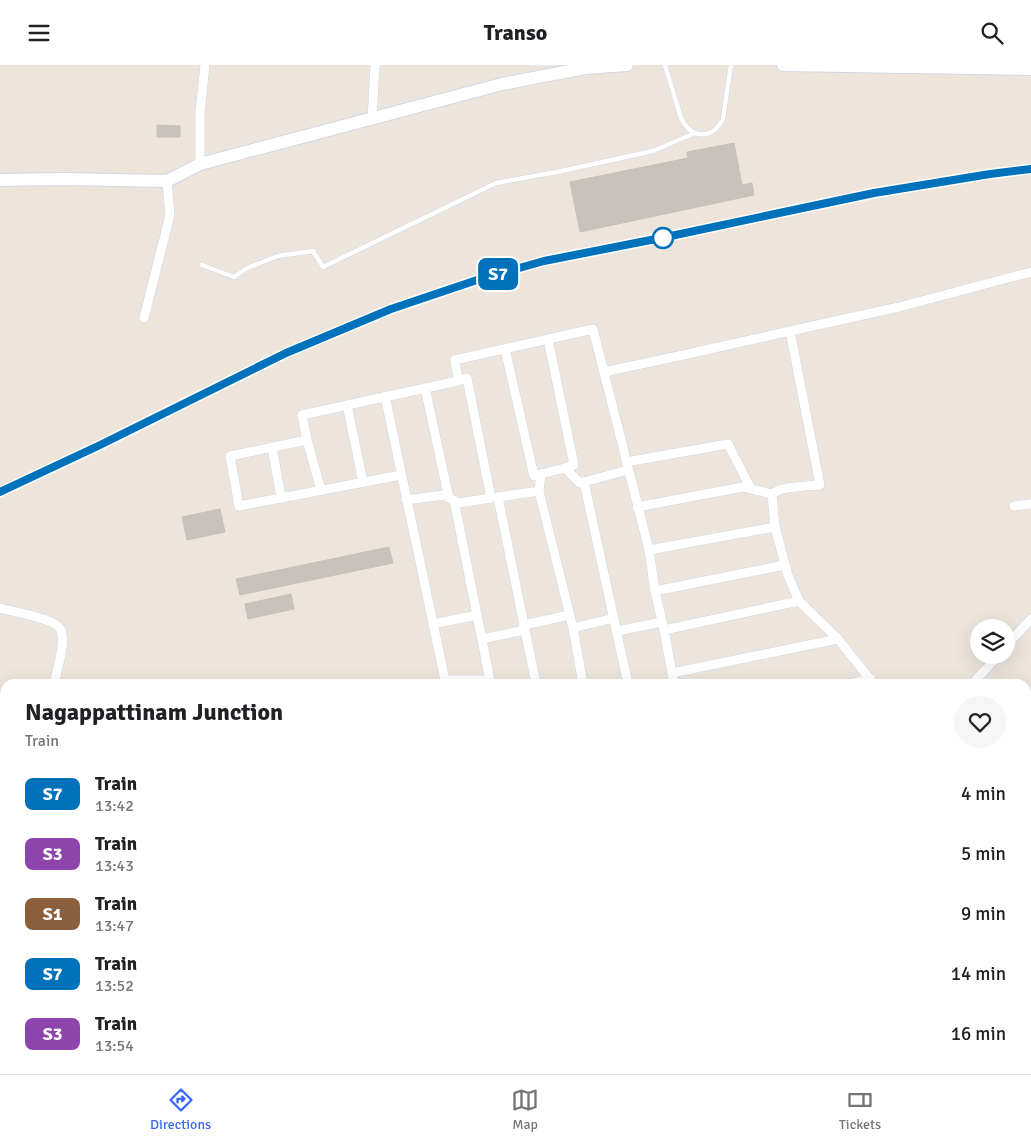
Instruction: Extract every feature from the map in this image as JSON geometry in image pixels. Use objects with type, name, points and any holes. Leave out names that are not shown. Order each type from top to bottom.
[{"type":"main road","points":[[0,180],[167,181],[200,164],[502,84],[585,68],[627,65]]},
{"type":"main road","points":[[783,65],[1031,69]]},
{"type":"street","points":[[200,164],[200,113],[205,65]]},
{"type":"street","points":[[372,119],[375,65]]},
{"type":"street","points":[[144,318],[170,215],[167,181]]},
{"type":"street","points":[[604,372],[899,307],[1031,272]]},
{"type":"street","points":[[458,381],[455,360],[593,329],[648,550],[654,591],[673,679]]},
{"type":"street","points":[[637,507],[742,487],[772,494],[788,488],[820,485],[790,331]]},
{"type":"street","points":[[505,349],[534,476],[574,465],[548,339]]},
{"type":"street","points":[[320,490],[302,415],[467,378],[525,627],[535,679]]},
{"type":"street","points":[[425,388],[452,499],[490,679]]},
{"type":"street","points":[[385,396],[446,679]]},
{"type":"street","points":[[347,405],[363,482]]},
{"type":"street","points":[[307,440],[230,456],[239,506],[401,475]]},
{"type":"street","points":[[565,468],[580,483],[627,466],[728,444],[751,489]]},
{"type":"street","points":[[272,447],[281,497]]},
{"type":"street","points":[[541,474],[539,491],[573,628],[582,679]]},
{"type":"street","points":[[584,482],[627,679]]},
{"type":"street","points":[[406,500],[444,495],[458,503],[539,491]]},
{"type":"street","points":[[772,494],[775,527],[788,575],[799,601],[838,639],[870,679]]},
{"type":"street","points":[[1014,506],[1031,504]]},
{"type":"street","points":[[648,550],[775,527]]},
{"type":"street","points":[[654,591],[785,565]]},
{"type":"street","points":[[617,631],[663,626],[799,601]]},
{"type":"street","points":[[0,609],[48,620],[59,627],[62,644],[55,679]]},
{"type":"street","points":[[433,624],[477,615]]},
{"type":"street","points":[[482,639],[570,615]]},
{"type":"street","points":[[573,628],[614,618]]},
{"type":"street","points":[[1015,637],[1031,619]]},
{"type":"street","points":[[672,673],[838,639]]},
{"type":"street","points":[[976,679],[990,664]]},
{"type":"lane","points":[[666,65],[684,125],[691,131],[699,134],[708,134],[720,126],[723,119],[731,65]]},
{"type":"lane","points":[[202,265],[234,277],[247,267],[278,256],[312,251],[323,267],[496,183],[557,173],[653,151],[695,133]]},
{"type":"building","points":[[157,125],[180,126],[180,137],[157,137]]},
{"type":"building","points":[[734,143],[742,185],[752,183],[754,195],[580,232],[570,182],[688,158],[687,152]]},
{"type":"building","points":[[220,509],[225,532],[187,540],[182,517]]},
{"type":"building","points":[[389,547],[393,563],[240,595],[236,579]]},
{"type":"building","points":[[291,594],[294,609],[248,619],[245,604]]},
{"type":"railway","points":[[0,492],[81,455],[286,353],[391,309],[449,288],[544,261],[818,204],[873,193],[1031,169]]},
{"type":"train","name":"S7","points":[[0,492],[150,421],[286,353],[338,330],[449,288],[544,261],[874,193],[1031,169]]}]
